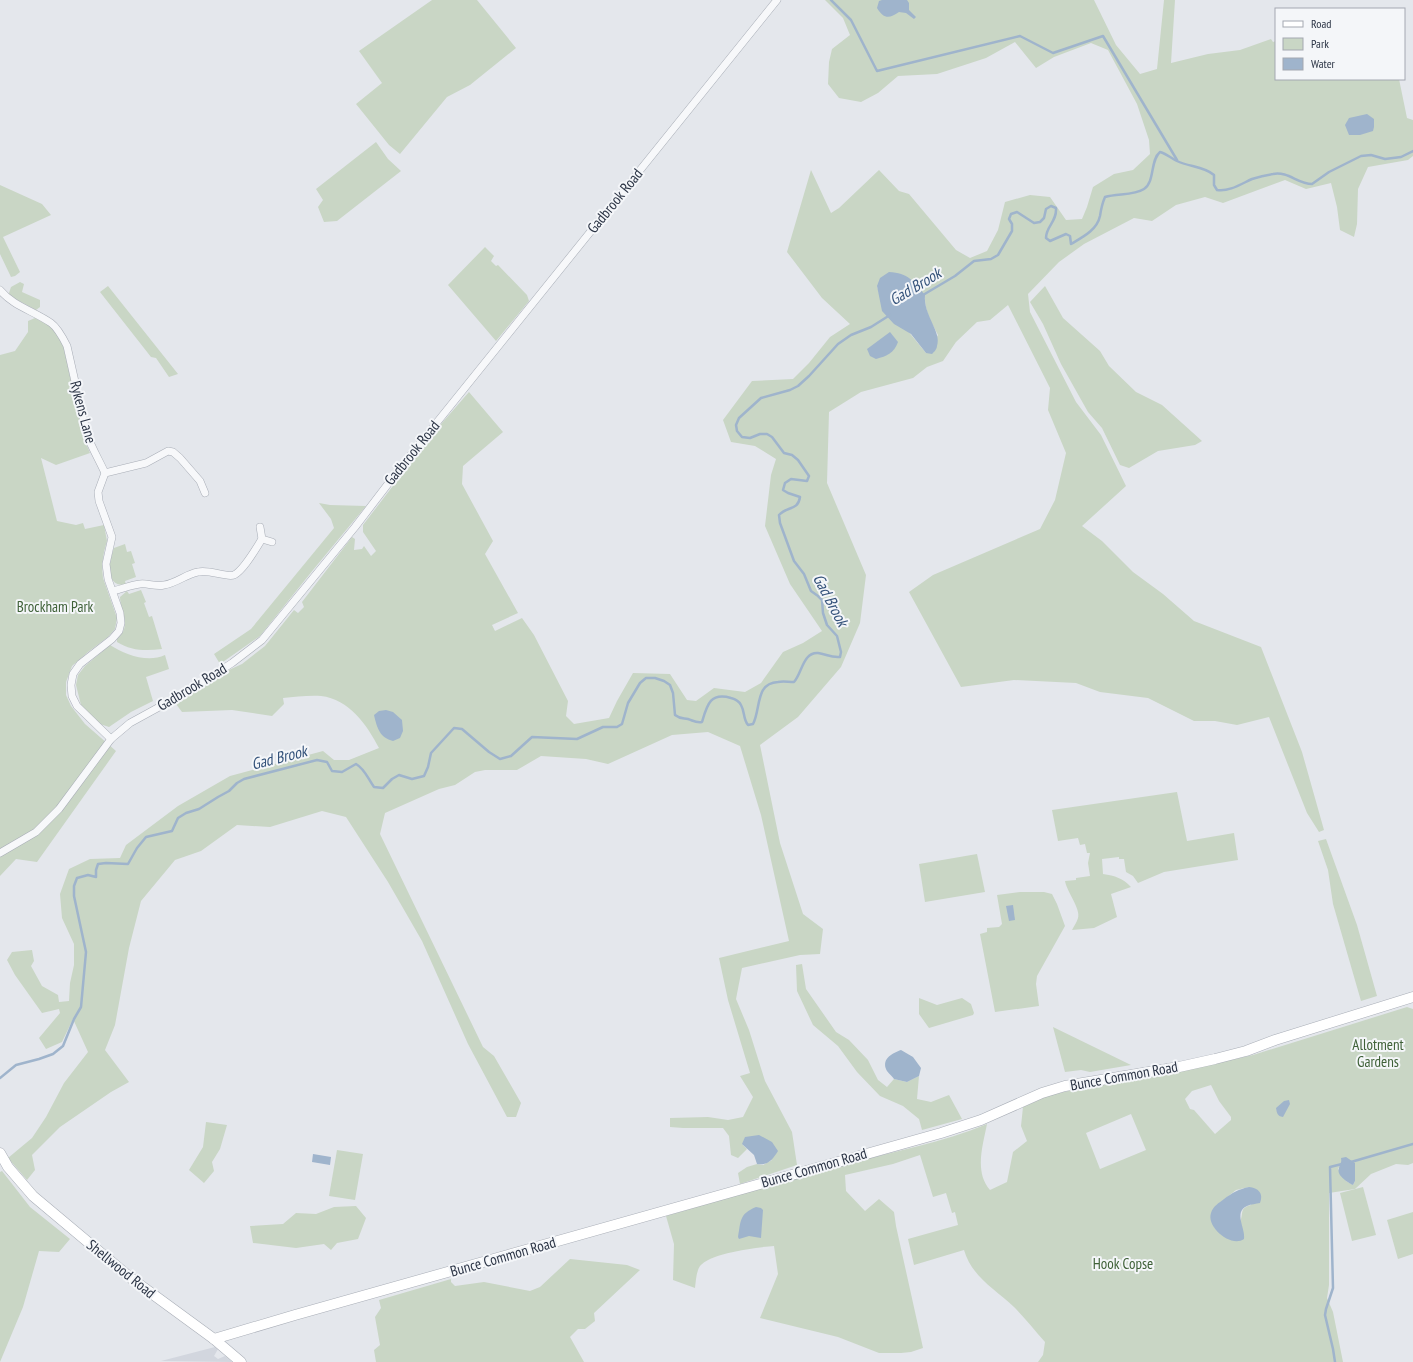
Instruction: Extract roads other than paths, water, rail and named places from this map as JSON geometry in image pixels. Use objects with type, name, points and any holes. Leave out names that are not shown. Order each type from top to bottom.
[{"type":"street","name":"Gadbrook Road","points":[[0,853],[36,832],[59,809],[111,739],[130,723],[192,689],[232,663],[262,640],[355,527],[406,460],[777,0]]},
{"type":"street","name":"Rykens Lane","points":[[0,290],[10,300],[52,324],[63,338],[67,346],[87,435],[104,473]]},
{"type":"street","points":[[111,739],[77,706],[72,696],[71,684],[73,674],[80,664],[112,639],[118,631],[121,623],[120,613],[108,579],[106,564],[112,537],[98,492],[104,473],[146,464],[168,451],[173,452],[180,458],[200,481],[205,493]]},
{"type":"street","points":[[113,592],[141,584],[153,586],[173,583],[198,572],[208,571],[226,575],[234,575],[241,568],[262,538],[260,527]]},
{"type":"street","points":[[262,538],[272,542]]},
{"type":"street","name":"Bunce Common Road","points":[[214,1339],[942,1133],[981,1120],[1042,1093],[1065,1086],[1179,1067],[1221,1057],[1413,998]]},
{"type":"street","name":"Shellwood Road","points":[[0,1153],[8,1168],[33,1196],[132,1279],[214,1339],[241,1362]]},
{"type":"water","points":[[907,0],[909,3],[909,10],[916,17],[914,19],[906,13],[899,12],[889,17],[884,16],[877,8],[879,1]]},
{"type":"water","points":[[1367,114],[1374,119],[1373,131],[1360,135],[1349,135],[1345,125],[1349,118]]},
{"type":"water","points":[[889,272],[906,276],[925,295],[925,302],[938,341],[932,354],[926,353],[911,334],[894,324],[882,311],[877,286],[880,278]]},
{"type":"water","points":[[890,332],[898,342],[890,354],[876,359],[870,356],[867,349]]},
{"type":"water","points":[[386,710],[393,712],[402,720],[403,731],[400,738],[393,741],[382,735],[376,724],[374,715],[379,711]]},
{"type":"water","points":[[1013,905],[1015,920],[1009,921],[1006,906]]},
{"type":"water","points":[[901,1050],[913,1057],[921,1068],[919,1076],[907,1082],[894,1079],[885,1065],[889,1056]]},
{"type":"water","points":[[1289,1100],[1290,1104],[1283,1117],[1278,1115],[1276,1108],[1284,1101]]},
{"type":"water","points":[[759,1135],[772,1142],[778,1151],[772,1159],[764,1164],[757,1164],[754,1155],[742,1144],[745,1137]]},
{"type":"water","points":[[313,1154],[331,1157],[330,1165],[312,1162]]},
{"type":"water","points":[[1346,1157],[1355,1163],[1355,1181],[1353,1185],[1345,1180],[1338,1171],[1341,1158]]},
{"type":"water","points":[[1249,1187],[1257,1190],[1261,1194],[1260,1203],[1249,1205],[1243,1209],[1240,1216],[1244,1239],[1233,1241],[1221,1235],[1216,1230],[1210,1219],[1211,1213],[1218,1203],[1233,1193]]},
{"type":"water","points":[[756,1207],[763,1210],[761,1238],[749,1236],[739,1239],[738,1237],[741,1222],[744,1215],[746,1212]]},
{"type":"waterway","points":[[831,0],[851,20],[877,71],[1020,36],[1053,53],[1103,36],[1177,160]]},
{"type":"waterway","name":"Gad Brook","points":[[923,295],[955,276],[974,261],[991,259],[998,255],[1012,231],[1012,224],[1009,219],[1011,214],[1017,212],[1034,223],[1040,222],[1044,218],[1046,209],[1051,206],[1056,208],[1056,213],[1046,234],[1046,238],[1050,241],[1066,234],[1070,236],[1071,244],[1080,239],[1089,233],[1096,225],[1105,197],[1135,193],[1147,186],[1150,181],[1155,160],[1160,152],[1182,163],[1210,172],[1214,175],[1214,185],[1217,190],[1226,190],[1252,179],[1270,174],[1283,174],[1302,182],[1312,184],[1329,172],[1361,156],[1371,155],[1385,159],[1401,157],[1413,151]]},
{"type":"waterway","name":"Gad Brook","points":[[0,1078],[16,1065],[53,1054],[63,1046],[74,1019],[81,1007],[86,952],[74,896],[74,886],[77,878],[88,875],[96,877],[98,864],[128,864],[137,848],[146,837],[172,831],[178,818],[186,813],[199,809],[229,791],[237,783],[244,779],[317,760],[327,762],[332,771],[342,772],[356,764],[364,771],[374,787],[383,788],[392,779],[399,775],[412,779],[424,776],[428,767],[431,753],[454,728],[462,729],[489,752],[500,759],[511,756],[532,737],[577,739],[603,727],[617,727],[622,724],[628,703],[640,683],[646,678],[655,678],[670,685],[673,693],[675,715],[678,717],[702,722],[710,701],[714,698],[724,697],[737,700],[742,708],[746,723],[748,725],[753,724],[762,692],[771,683],[794,682],[806,659],[813,654],[818,653],[840,657],[841,652],[837,636],[827,625],[823,613],[822,600],[811,591],[804,574],[794,561],[780,523],[779,515],[785,510],[795,506],[800,497],[783,490],[785,483],[791,479],[807,481],[809,476],[798,460],[792,455],[784,453],[772,437],[767,434],[760,434],[750,438],[742,437],[737,431],[736,425],[739,418],[761,398],[790,390],[798,386],[838,344],[851,335],[871,327],[890,315]]},
{"type":"waterway","points":[[1351,1162],[1413,1144]]},
{"type":"waterway","points":[[1335,1362],[1325,1315],[1333,1288],[1330,1167],[1342,1164]]},
{"type":"park label","name":"Brockham Park","points":[[55,607]]},
{"type":"park label","name":"Allotment Gardens","points":[[1378,1054]]},
{"type":"park label","name":"Hook Copse","points":[[1123,1264]]}]
